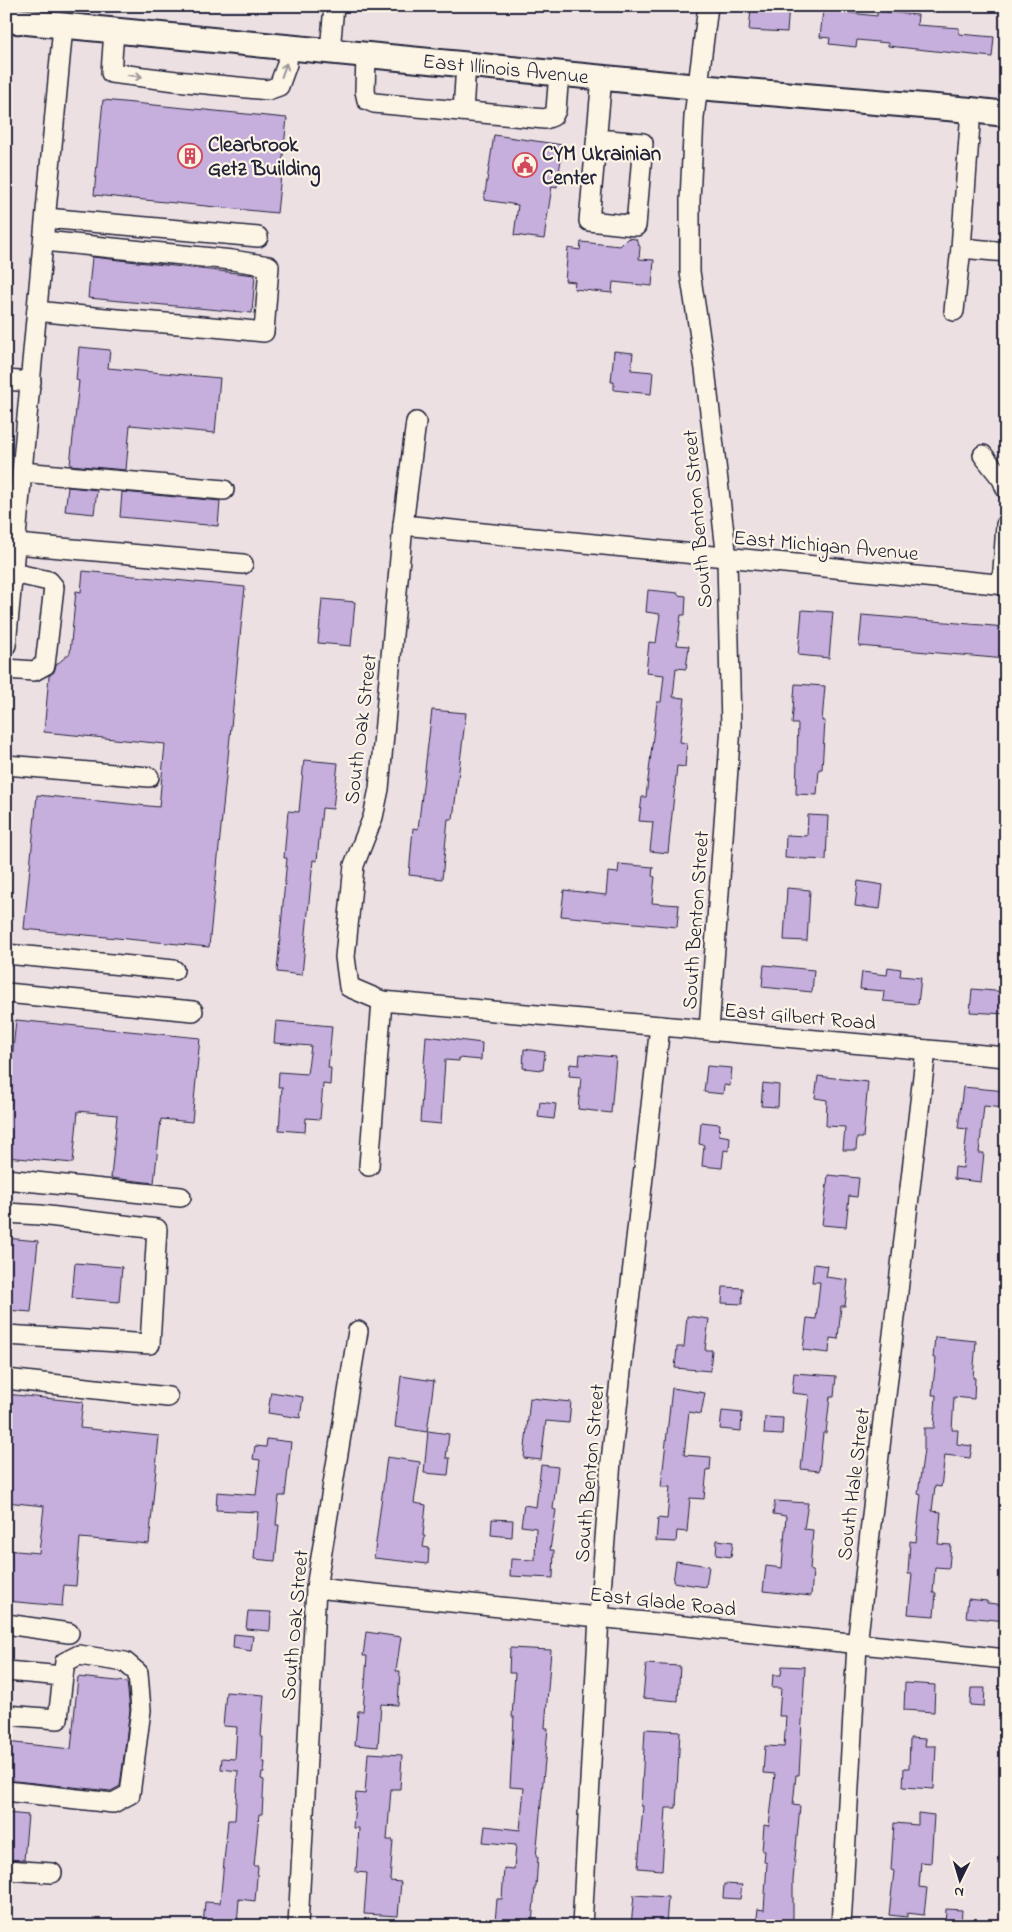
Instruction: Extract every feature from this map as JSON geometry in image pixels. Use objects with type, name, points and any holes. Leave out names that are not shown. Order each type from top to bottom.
[{"type":"main road","name":"East Illinois Avenue","points":[[6,20],[698,87],[971,110],[1005,110]]},
{"type":"street","points":[[330,51],[334,6]]},
{"type":"street","name":"South Benton Street","points":[[708,6],[694,117],[690,272],[706,369],[727,559],[731,727],[709,1030]]},
{"type":"street","points":[[6,645],[13,533],[22,472],[64,26]]},
{"type":"street","points":[[114,31],[111,73],[268,90],[279,86],[287,64],[288,47]]},
{"type":"street","points":[[366,55],[365,91],[368,100],[374,103],[464,112],[545,119],[553,116],[556,110],[559,73]]},
{"type":"street","points":[[464,112],[466,64]]},
{"type":"street","points":[[596,139],[643,143],[636,226],[589,222],[596,139],[602,77]]},
{"type":"street","points":[[954,311],[961,248],[971,110]]},
{"type":"street","points":[[46,218],[258,237]]},
{"type":"street","points":[[37,311],[93,318],[199,325],[264,332],[269,266],[232,260],[44,241]]},
{"type":"street","points":[[961,248],[1006,252]]},
{"type":"street","points":[[6,380],[31,382]]},
{"type":"street","name":"South Oak Street","points":[[382,1001],[349,987],[345,957],[354,865],[373,817],[379,789],[403,525],[416,422]]},
{"type":"street","points":[[983,455],[1002,479],[1006,489]]},
{"type":"street","points":[[22,472],[224,490]]},
{"type":"street","name":"East Michigan Avenue","points":[[403,525],[727,559],[1004,585]]},
{"type":"street","points":[[1004,585],[1006,525]]},
{"type":"street","points":[[13,533],[243,564]]},
{"type":"street","points":[[6,669],[34,670],[45,665],[54,587],[49,581],[10,579]]},
{"type":"street","points":[[6,765],[149,777]]},
{"type":"street","points":[[6,954],[34,955],[174,970]]},
{"type":"street","points":[[6,993],[192,1011]]},
{"type":"street","points":[[369,1166],[382,1001]]},
{"type":"street","name":"East Gilbert Road","points":[[382,1001],[1006,1057]]},
{"type":"street","name":"South Benton Street","points":[[582,1926],[599,1617],[611,1461],[660,1026]]},
{"type":"street","name":"South Hale Street","points":[[841,1926],[857,1645],[926,1050]]},
{"type":"street","points":[[6,1179],[181,1197]]},
{"type":"street","points":[[6,1213],[40,1214],[156,1229],[150,1344],[6,1336]]},
{"type":"street","name":"South Oak Street","points":[[298,1926],[316,1588],[358,1331]]},
{"type":"street","points":[[6,1379],[168,1398]]},
{"type":"street","name":"East Glade Road","points":[[316,1588],[1006,1659]]},
{"type":"street","points":[[6,1624],[69,1632]]},
{"type":"street","points":[[6,1714],[58,1718],[66,1662],[79,1655],[125,1662],[138,1673],[141,1710],[130,1794],[113,1803],[6,1791]]},
{"type":"street","points":[[6,1671],[63,1676]]},
{"type":"street","points":[[6,1870],[52,1873]]},
{"type":"building","points":[[759,6],[789,6],[787,32],[749,30],[751,9],[759,9]]},
{"type":"building","points":[[823,10],[877,16],[877,11],[918,15],[917,25],[959,28],[959,34],[994,37],[992,57],[888,46],[888,43],[857,40],[856,47],[829,44],[830,38],[820,37]]},
{"type":"building","name":"Clearbrook Getz Building","points":[[103,100],[287,118],[277,213],[94,195]]},
{"type":"building","points":[[494,135],[563,145],[557,187],[552,186],[544,239],[514,235],[518,205],[484,200]]},
{"type":"building","points":[[628,238],[636,239],[640,247],[639,259],[654,260],[652,286],[613,282],[612,293],[574,289],[575,282],[565,281],[568,248],[580,250],[581,242],[620,246]]},
{"type":"building","points":[[92,257],[255,275],[252,313],[88,298]]},
{"type":"building","points":[[79,347],[110,350],[108,368],[220,378],[215,433],[130,425],[126,470],[70,465],[79,381],[76,380]]},
{"type":"building","points":[[614,351],[633,353],[631,370],[653,372],[651,394],[614,390],[614,382],[611,382]]},
{"type":"building","points":[[68,487],[97,490],[94,514],[65,511]]},
{"type":"building","points":[[122,492],[220,501],[218,526],[120,517]]},
{"type":"building","points":[[83,571],[245,587],[209,947],[24,929],[37,795],[159,807],[165,744],[44,732],[49,676],[54,672],[56,665],[70,653],[76,591],[81,592]]},
{"type":"building","points":[[648,590],[678,593],[678,595],[686,596],[685,615],[681,615],[677,645],[689,646],[686,669],[676,668],[673,697],[685,698],[680,742],[687,743],[685,767],[677,766],[668,853],[650,851],[653,822],[639,821],[642,797],[646,797],[657,702],[661,702],[664,675],[646,673],[649,642],[656,643],[660,614],[646,612]]},
{"type":"building","points":[[322,599],[355,602],[351,646],[318,643]]},
{"type":"building","points":[[802,610],[833,612],[829,658],[798,655]]},
{"type":"building","points":[[862,615],[1006,627],[1006,659],[859,646]]},
{"type":"building","points":[[795,684],[825,686],[822,721],[825,721],[822,769],[819,769],[817,795],[796,794],[798,724],[792,724]]},
{"type":"building","points":[[432,710],[466,713],[453,819],[448,819],[442,879],[409,875],[413,828],[418,829]]},
{"type":"building","points":[[304,760],[338,763],[333,809],[322,808],[317,861],[313,860],[302,975],[277,972],[287,858],[284,858],[288,811],[299,812]]},
{"type":"building","points":[[808,815],[828,816],[826,860],[785,858],[786,835],[807,836]]},
{"type":"building","points":[[619,864],[653,867],[652,876],[655,877],[652,903],[679,905],[677,927],[561,916],[564,890],[606,895],[608,872],[618,873]]},
{"type":"building","points":[[858,881],[883,885],[880,909],[855,906]]},
{"type":"building","points":[[787,888],[810,890],[807,941],[784,940]]},
{"type":"building","points":[[764,965],[814,970],[812,992],[762,987]]},
{"type":"building","points":[[888,967],[901,969],[900,976],[921,978],[918,1004],[883,1001],[884,991],[860,989],[862,972],[887,975]]},
{"type":"building","points":[[972,989],[1006,992],[1006,1014],[970,1012]]},
{"type":"building","points":[[16,1020],[200,1038],[192,1122],[161,1119],[154,1183],[111,1178],[117,1115],[78,1111],[73,1163],[6,1157],[6,1119]]},
{"type":"building","points":[[276,1021],[332,1026],[328,1068],[331,1068],[330,1085],[323,1084],[320,1119],[306,1118],[305,1132],[279,1130],[282,1087],[278,1087],[279,1072],[307,1074],[311,1046],[274,1043]]},
{"type":"building","points":[[426,1036],[482,1043],[481,1060],[459,1058],[459,1061],[445,1060],[441,1124],[420,1122]]},
{"type":"building","points":[[524,1049],[545,1052],[543,1070],[523,1068]]},
{"type":"building","points":[[580,1054],[616,1057],[611,1113],[578,1109],[581,1077],[569,1076],[570,1064],[579,1065]]},
{"type":"building","points":[[707,1066],[732,1068],[730,1086],[724,1085],[723,1094],[704,1092]]},
{"type":"building","points":[[818,1076],[868,1082],[863,1138],[857,1138],[856,1150],[843,1150],[845,1127],[826,1126],[827,1100],[815,1098]]},
{"type":"building","points":[[763,1083],[779,1085],[778,1107],[761,1106]]},
{"type":"building","points":[[963,1087],[1006,1091],[1004,1108],[984,1106],[979,1153],[984,1153],[981,1182],[954,1179],[955,1167],[963,1168],[967,1129],[958,1128]]},
{"type":"building","points":[[540,1102],[556,1104],[554,1119],[538,1117]]},
{"type":"building","points":[[701,1122],[720,1124],[719,1135],[730,1137],[729,1151],[724,1150],[722,1168],[702,1166],[704,1145],[699,1144]]},
{"type":"building","points":[[828,1175],[859,1178],[857,1197],[849,1196],[846,1227],[822,1225]]},
{"type":"building","points":[[6,1238],[38,1241],[31,1312],[6,1310]]},
{"type":"building","points":[[75,1263],[122,1267],[119,1302],[72,1298]]},
{"type":"building","points":[[814,1264],[828,1266],[826,1277],[848,1280],[845,1306],[841,1306],[838,1339],[830,1338],[829,1353],[803,1350],[807,1318],[816,1319],[820,1282],[812,1282]]},
{"type":"building","points":[[723,1287],[743,1288],[742,1304],[722,1303]]},
{"type":"building","points":[[687,1316],[709,1319],[705,1350],[712,1350],[710,1371],[675,1368],[677,1347],[684,1347]]},
{"type":"building","points":[[935,1337],[976,1341],[973,1378],[975,1378],[974,1399],[954,1397],[952,1430],[958,1430],[957,1444],[972,1446],[970,1458],[945,1455],[941,1487],[935,1486],[932,1511],[941,1512],[938,1544],[951,1545],[949,1568],[935,1567],[933,1593],[936,1593],[934,1616],[908,1614],[912,1574],[908,1574],[910,1541],[916,1542],[921,1495],[918,1494],[924,1449],[924,1428],[934,1428],[936,1395],[932,1395],[936,1358],[933,1358]]},
{"type":"building","points":[[794,1373],[836,1376],[834,1397],[830,1397],[826,1433],[823,1433],[819,1471],[801,1469],[809,1395],[792,1393]]},
{"type":"building","points":[[401,1376],[434,1381],[427,1432],[395,1427]]},
{"type":"building","points":[[672,1388],[705,1393],[701,1414],[689,1412],[684,1455],[711,1457],[710,1470],[707,1469],[704,1499],[690,1498],[687,1532],[677,1531],[676,1542],[656,1541],[658,1518],[667,1519],[670,1487],[661,1487]]},
{"type":"building","points":[[271,1392],[303,1397],[300,1418],[268,1413]]},
{"type":"building","points":[[6,1394],[83,1402],[80,1428],[159,1436],[149,1544],[80,1538],[76,1586],[64,1585],[62,1606],[6,1601],[6,1550],[39,1553],[44,1506],[6,1502]]},
{"type":"building","points":[[530,1398],[571,1402],[569,1423],[546,1421],[541,1460],[524,1458]]},
{"type":"building","points":[[722,1411],[742,1413],[741,1431],[720,1429]]},
{"type":"building","points":[[765,1417],[783,1418],[782,1435],[764,1434]]},
{"type":"building","points":[[428,1431],[449,1434],[446,1458],[450,1458],[448,1475],[424,1473]]},
{"type":"building","points":[[267,1439],[291,1442],[285,1496],[279,1496],[276,1525],[279,1525],[275,1561],[254,1559],[258,1512],[216,1510],[217,1492],[256,1495],[260,1460],[253,1459],[255,1446],[266,1447]]},
{"type":"building","points":[[387,1457],[420,1462],[414,1503],[426,1505],[423,1547],[429,1548],[428,1564],[374,1558]]},
{"type":"building","points":[[541,1465],[558,1467],[553,1509],[556,1510],[550,1550],[554,1550],[553,1578],[510,1576],[511,1559],[535,1560],[536,1528],[521,1526],[524,1505],[536,1507]]},
{"type":"building","points":[[775,1501],[808,1503],[804,1529],[813,1530],[810,1570],[813,1571],[811,1596],[763,1591],[766,1566],[782,1568],[786,1516],[773,1514]]},
{"type":"building","points":[[492,1519],[513,1520],[512,1537],[491,1535]]},
{"type":"building","points":[[717,1540],[733,1542],[731,1557],[716,1555]]},
{"type":"building","points":[[676,1561],[709,1566],[706,1587],[673,1582]]},
{"type":"building","points":[[968,1599],[1006,1605],[1006,1621],[966,1617]]},
{"type":"building","points":[[248,1611],[271,1612],[270,1631],[246,1629]]},
{"type":"building","points":[[366,1632],[401,1637],[396,1671],[400,1671],[398,1705],[381,1704],[378,1747],[355,1745],[358,1711],[363,1711],[367,1656],[363,1656]]},
{"type":"building","points":[[234,1634],[253,1636],[251,1651],[233,1648]]},
{"type":"building","points":[[510,1648],[551,1650],[545,1728],[548,1728],[536,1857],[538,1857],[532,1925],[495,1922],[497,1899],[502,1899],[504,1868],[514,1869],[516,1845],[483,1842],[485,1826],[520,1830],[524,1788],[510,1787],[515,1673],[509,1673]]},
{"type":"building","points":[[646,1664],[680,1666],[678,1701],[643,1698]]},
{"type":"building","points":[[782,1666],[805,1667],[799,1775],[796,1775],[793,1805],[800,1806],[793,1880],[793,1926],[756,1926],[758,1909],[764,1910],[767,1863],[764,1862],[765,1851],[762,1851],[764,1825],[769,1826],[775,1774],[763,1773],[765,1746],[784,1747],[786,1716],[779,1716],[781,1688],[772,1688],[773,1675],[781,1675]]},
{"type":"building","points":[[78,1677],[127,1682],[130,1710],[120,1786],[111,1791],[6,1780],[6,1742],[71,1749]]},
{"type":"building","points":[[905,1683],[935,1685],[934,1712],[904,1710]]},
{"type":"building","points":[[971,1688],[985,1688],[984,1706],[970,1705]]},
{"type":"building","points":[[226,1692],[264,1695],[261,1737],[263,1737],[262,1759],[265,1762],[264,1773],[262,1773],[261,1779],[264,1780],[262,1814],[259,1814],[254,1866],[258,1866],[255,1901],[239,1899],[237,1926],[203,1926],[205,1902],[220,1903],[228,1820],[235,1820],[238,1771],[221,1769],[222,1758],[235,1759],[237,1727],[223,1726]]},
{"type":"building","points":[[645,1729],[680,1731],[676,1808],[666,1808],[662,1870],[638,1868],[643,1806],[641,1806]]},
{"type":"building","points":[[910,1738],[926,1739],[925,1746],[936,1746],[934,1789],[903,1787],[904,1768],[909,1768]]},
{"type":"building","points":[[368,1753],[402,1755],[400,1789],[391,1789],[387,1840],[393,1840],[390,1881],[401,1882],[398,1916],[364,1914],[367,1873],[356,1872],[359,1828],[353,1828],[356,1793],[365,1794]]},
{"type":"building","points":[[6,1813],[28,1815],[24,1860],[6,1859]]},
{"type":"building","points":[[918,1813],[934,1815],[931,1863],[921,1862],[919,1887],[927,1888],[924,1915],[907,1913],[907,1917],[889,1915],[894,1871],[891,1870],[894,1823],[918,1825]]},
{"type":"building","points":[[724,1884],[742,1885],[740,1899],[723,1898]]},
{"type":"building","points":[[634,1895],[668,1897],[666,1926],[631,1926]]},
{"type":"building","points":[[946,1909],[962,1910],[961,1926],[945,1926]]},
{"type":"place","name":"Clearbrook Getz Building","points":[[190,156]]},
{"type":"place","name":"CYM Ukrainian Center","points":[[525,165]]}]
